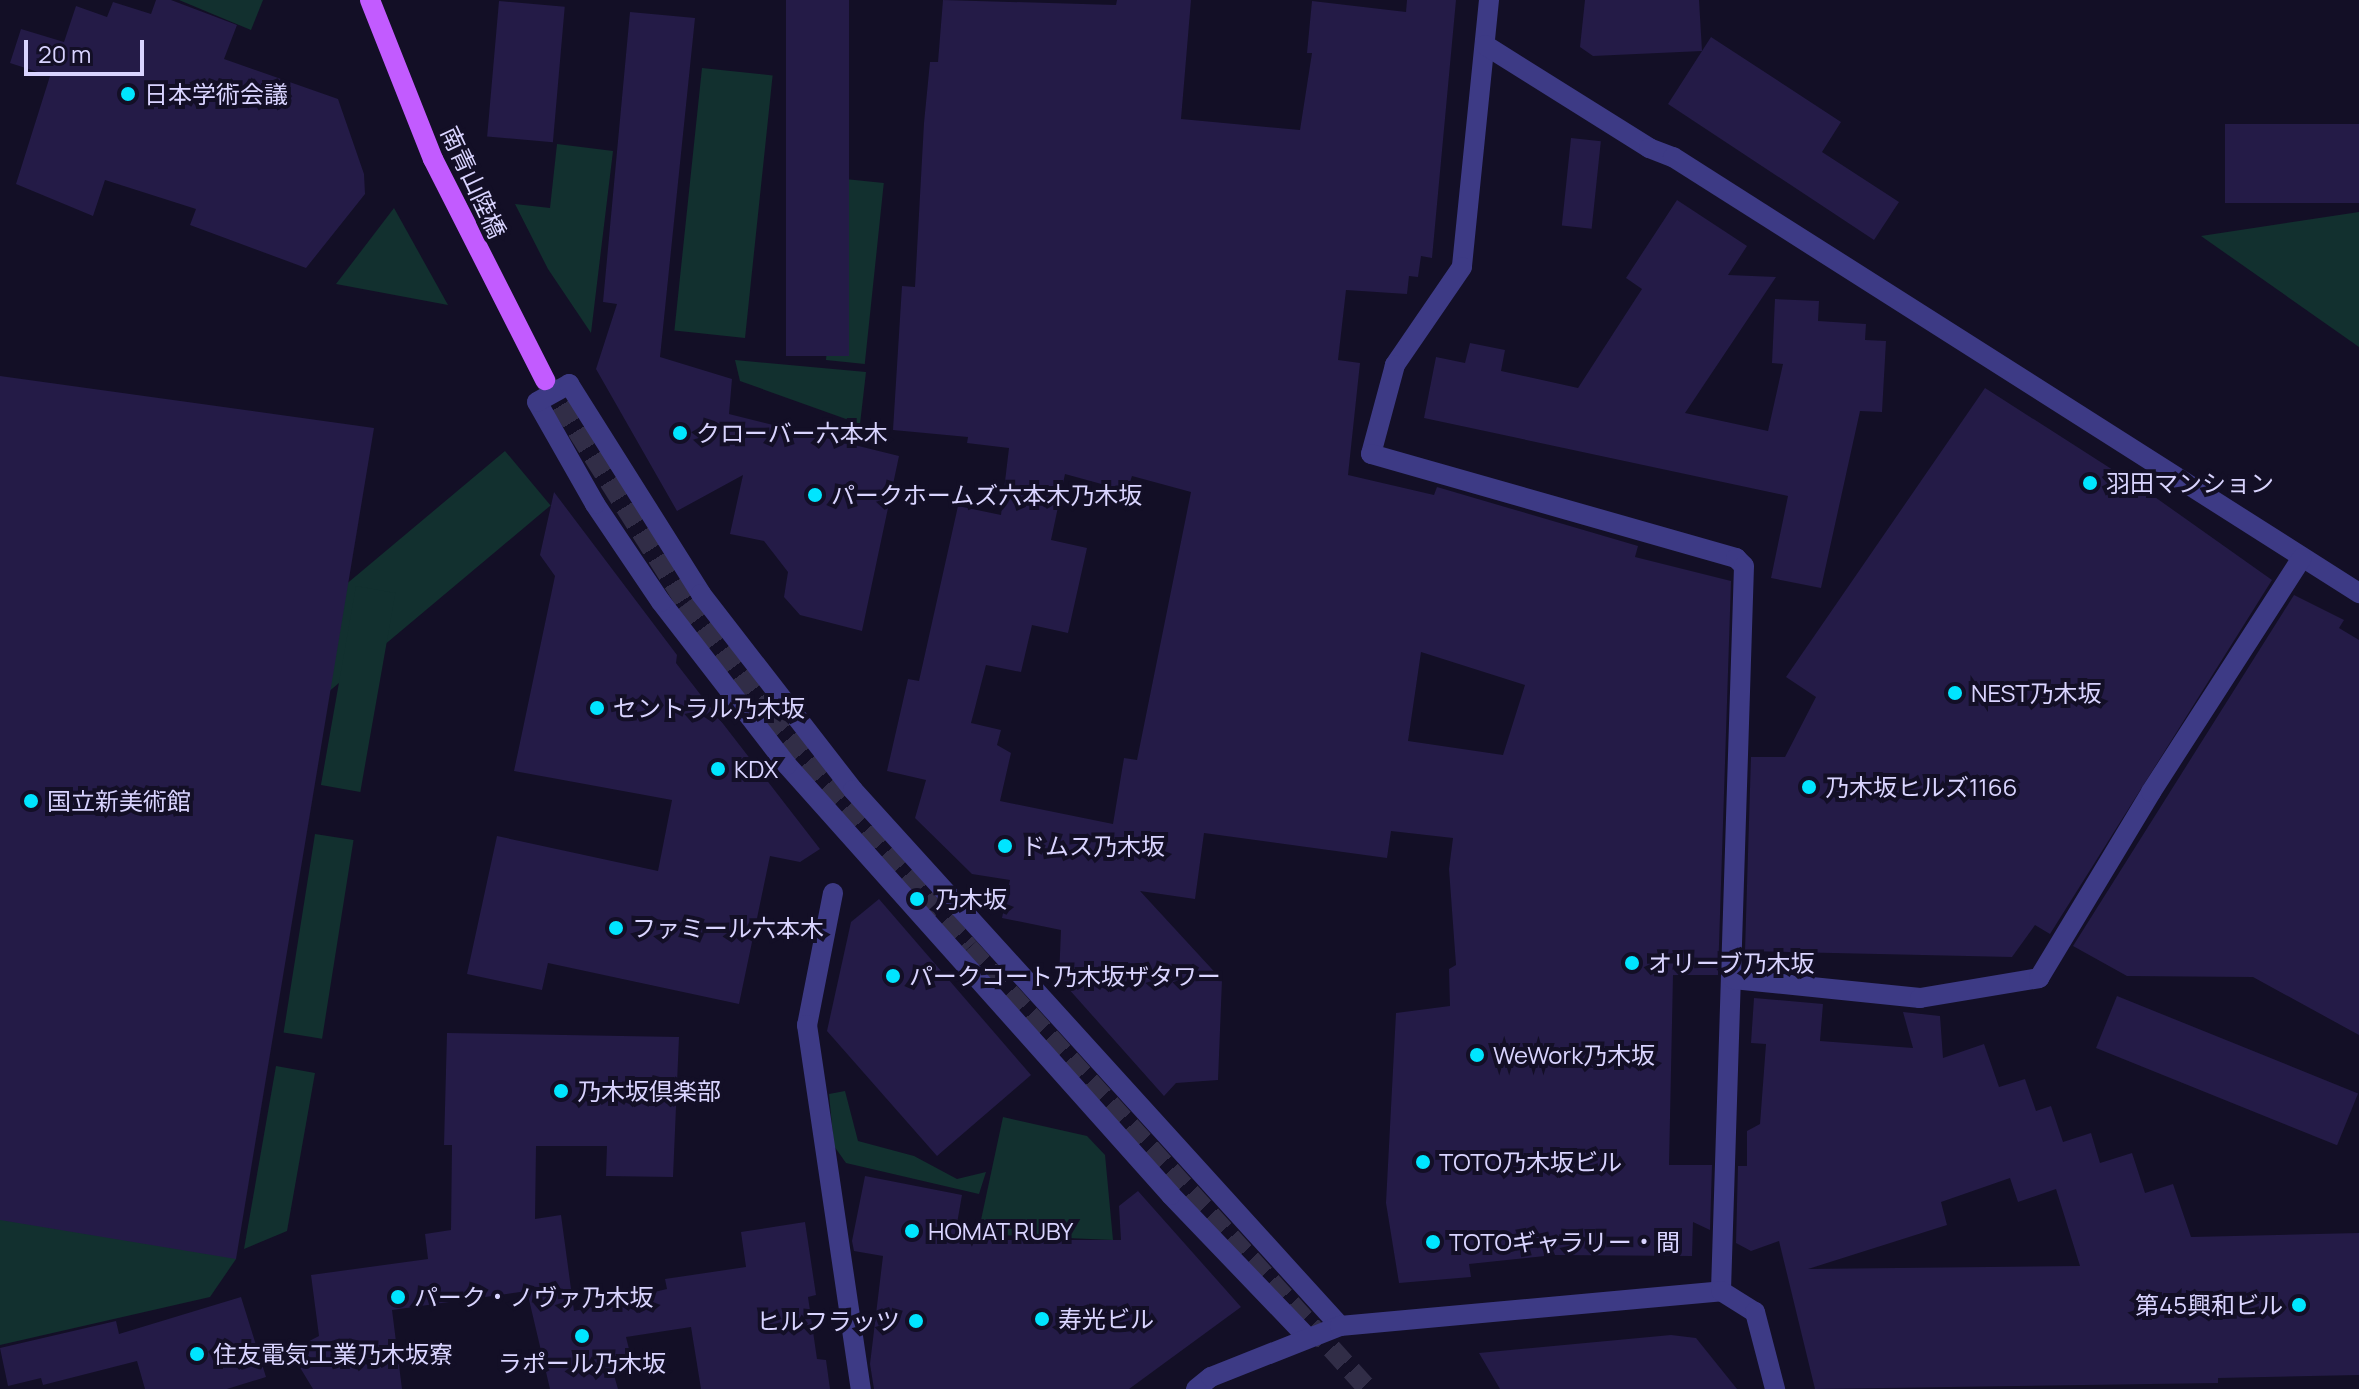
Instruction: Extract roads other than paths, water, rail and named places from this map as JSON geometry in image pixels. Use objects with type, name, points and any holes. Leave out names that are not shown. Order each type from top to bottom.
[{"type":"main road","name":"南青山陸橋","points":[[370,0],[433,159],[545,380]]},
{"type":"street","points":[[1489,0],[1462,267],[1395,365],[1371,454],[1736,558],[1744,566],[1721,1291]]},
{"type":"street","points":[[1485,45],[1649,148],[1673,157],[2359,593]]},
{"type":"street","points":[[1307,1337],[1171,1195],[787,765],[661,602],[595,504],[537,402],[569,384],[701,594],[853,790],[1340,1326]]},
{"type":"street","points":[[1733,979],[1920,998],[2039,978],[2151,792],[2302,558]]},
{"type":"street","points":[[833,893],[807,1025],[861,1389]]},
{"type":"street","points":[[1196,1389],[1211,1377],[1340,1326],[1721,1291],[1755,1312],[1775,1389]]},
{"type":"tunnel","points":[[545,380],[686,603],[770,715],[969,948],[1368,1389]]},
{"type":"place","name":"日本学術会議","points":[[128,94]]},
{"type":"place","name":"クローバー六本木","points":[[680,433]]},
{"type":"place","name":"羽田マンション","points":[[2090,483]]},
{"type":"place","name":"パークホームズ六本木乃木坂","points":[[815,495]]},
{"type":"place","name":"NEST乃木坂","points":[[1955,693]]},
{"type":"place","name":"セントラル乃木坂","points":[[597,708]]},
{"type":"place","name":"KDX","points":[[718,769]]},
{"type":"place","name":"乃木坂ヒルズ1166","points":[[1809,787]]},
{"type":"place","name":"国立新美術館","points":[[31,801]]},
{"type":"place","name":"ドムス乃木坂","points":[[1005,846]]},
{"type":"place","name":"乃木坂","points":[[917,899]]},
{"type":"place","name":"ファミール六本木","points":[[616,928]]},
{"type":"place","name":"オリーブ乃木坂","points":[[1632,963]]},
{"type":"place","name":"パークコート乃木坂ザタワー","points":[[893,976]]},
{"type":"place","name":"WeWork乃木坂","points":[[1477,1055]]},
{"type":"place","name":"乃木坂倶楽部","points":[[561,1091]]},
{"type":"place","name":"TOTO乃木坂ビル","points":[[1423,1162]]},
{"type":"place","name":"HOMAT RUBY","points":[[912,1231]]},
{"type":"place","name":"TOTOギャラリー・間","points":[[1433,1242]]},
{"type":"place","name":"パーク・ノヴァ乃木坂","points":[[398,1297]]},
{"type":"place","name":"第45興和ビル","points":[[2299,1305]]},
{"type":"place","name":"寿光ビル","points":[[1042,1319]]},
{"type":"place","name":"ヒルフラッツ","points":[[916,1321]]},
{"type":"place","name":"ラポール乃木坂","points":[[582,1336]]},
{"type":"place","name":"住友電気工業乃木坂寮","points":[[197,1354]]}]
